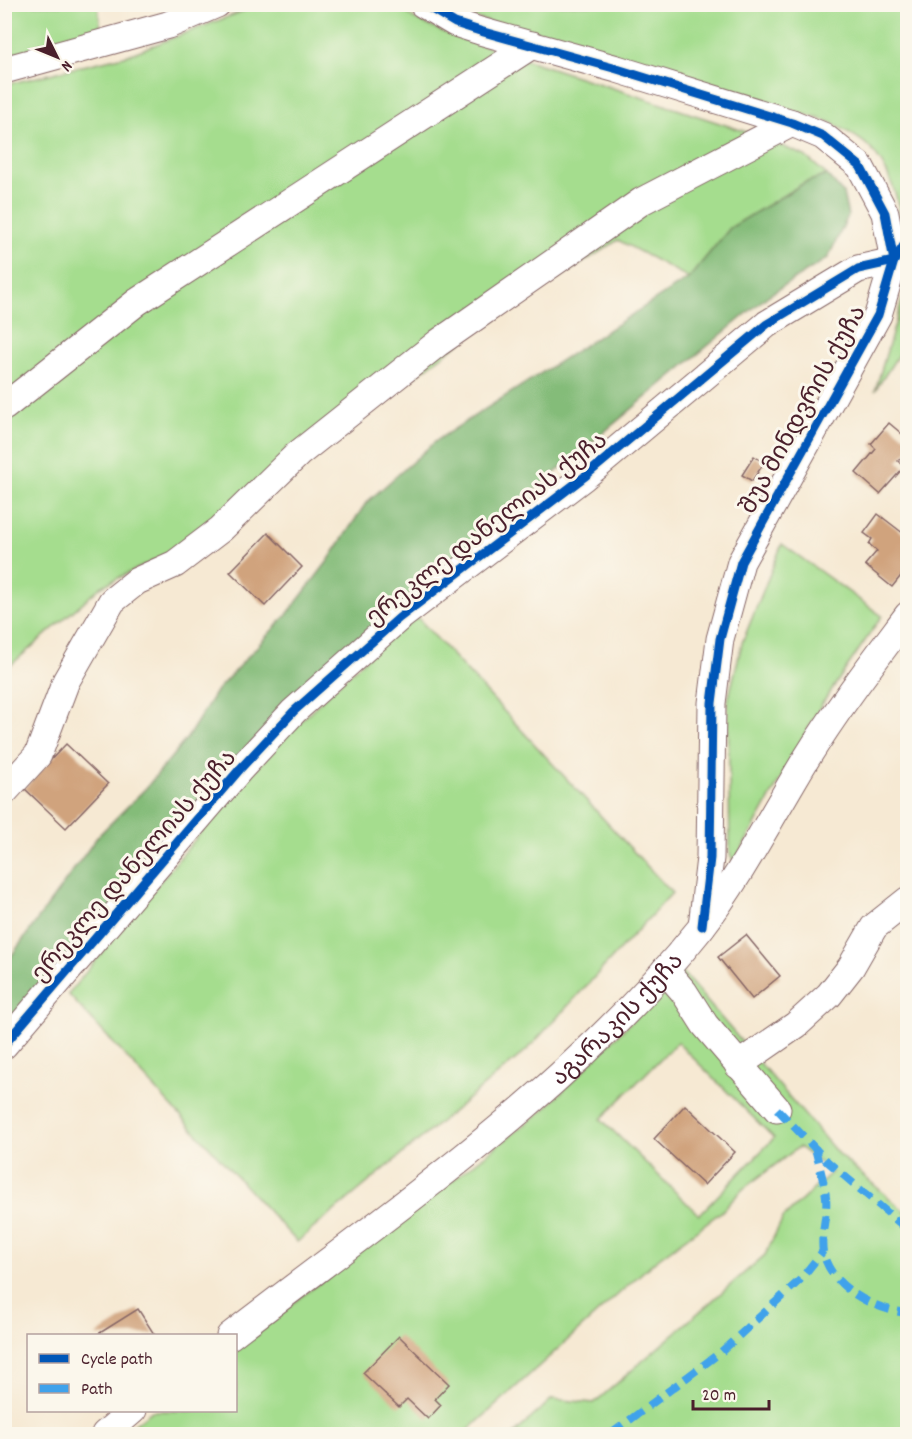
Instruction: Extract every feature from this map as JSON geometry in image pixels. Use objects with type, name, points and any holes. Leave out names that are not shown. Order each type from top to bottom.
[{"type":"street","points":[[4,70],[168,25],[217,4]]},
{"type":"street","name":"შუა მინდვრის ქუჩა","points":[[423,4],[454,23],[792,123],[823,136],[860,166],[885,213],[901,250],[878,315],[741,562],[720,639],[712,703],[710,858],[702,926]]},
{"type":"street","points":[[4,407],[138,302],[532,45]]},
{"type":"street","points":[[4,792],[38,755],[66,681],[112,601],[137,581],[176,564],[221,529],[298,454],[438,343],[642,201],[792,123]]},
{"type":"street","name":"ერეკლე დანელიას ქუჩა","points":[[4,1046],[240,769],[294,711],[399,618],[584,477],[767,324],[858,269],[901,250]]},
{"type":"street","name":"აგარაკის ქუჩა","points":[[231,1334],[489,1135],[605,1031],[665,970],[702,926],[774,815],[807,757],[908,615]]},
{"type":"street","points":[[738,1065],[796,1025],[829,995],[851,967],[874,927],[908,900]]},
{"type":"street","points":[[665,970],[684,992],[705,1025],[777,1109]]},
{"type":"street","points":[[105,1434],[131,1412]]},
{"type":"green space","points":[[5,5],[98,5],[101,31],[5,56]]},
{"type":"green space","points":[[259,5],[399,5],[414,19],[448,34],[756,135],[805,156],[827,175],[804,183],[730,228],[689,278],[618,240],[473,333],[195,541],[102,586],[5,670],[4,85],[128,55]]},
{"type":"green space","points":[[439,5],[907,5],[908,227],[904,236],[893,187],[876,154],[863,142],[830,122],[469,16]]},
{"type":"green space","points":[[827,175],[843,193],[848,216],[828,258],[769,295],[396,605],[5,1030],[4,966],[98,836],[146,788],[187,738],[217,690],[289,612],[328,561],[366,503],[437,440],[689,278],[730,228],[804,183]]},
{"type":"green space","points":[[907,284],[907,341],[875,391]]},
{"type":"green space","points":[[782,544],[882,616],[822,704],[734,863],[730,854],[728,700],[742,643]]},
{"type":"green space","points":[[417,617],[672,893],[528,1049],[297,1242],[68,994],[232,795],[276,747],[320,701]]},
{"type":"green space","points":[[681,971],[839,1155],[907,1213],[907,1434],[514,1434],[552,1399],[594,1403],[765,1255],[783,1218],[832,1172],[799,1147],[743,1189],[721,1212],[655,1261],[464,1434],[122,1434],[151,1412],[237,1412],[237,1346],[545,1109]],"holes":[[[677,1042],[774,1138],[699,1215],[601,1119]]]},
{"type":"building","points":[[889,423],[908,439],[908,450],[898,461],[904,467],[880,494],[856,473],[876,449],[871,444]]},
{"type":"building","points":[[754,456],[764,463],[752,481],[742,475]]},
{"type":"building","points":[[878,514],[908,537],[908,567],[892,587],[865,565],[877,551],[869,544],[872,539],[864,533]]},
{"type":"building","points":[[268,533],[302,567],[265,606],[230,572]]},
{"type":"building","points":[[66,744],[108,784],[66,828],[24,788]]},
{"type":"building","points":[[746,935],[780,976],[752,999],[718,957]]},
{"type":"building","points":[[685,1105],[735,1152],[704,1185],[654,1139]]},
{"type":"building","points":[[138,1309],[154,1334],[98,1334]]},
{"type":"building","points":[[399,1336],[449,1384],[435,1399],[441,1405],[428,1419],[407,1399],[399,1407],[363,1373]]},
{"type":"marked path","points":[[777,1109],[828,1162],[908,1230]]},
{"type":"marked path","points":[[815,1147],[826,1197],[822,1245],[828,1265],[844,1286],[856,1295],[882,1307],[908,1313]]},
{"type":"marked path","points":[[611,1434],[721,1352],[800,1280],[823,1251]]},
{"type":"marked path","points":[[381,1434],[385,1430]]},
{"type":"cycle path","points":[[423,4],[455,23],[617,69],[792,123],[823,136],[860,166],[885,213],[894,261],[878,315],[741,562],[720,639],[712,703],[710,858],[702,926]]},
{"type":"cycle path","points":[[4,1045],[240,769],[294,711],[399,618],[584,477],[767,324],[858,269],[894,261],[908,239]]}]
